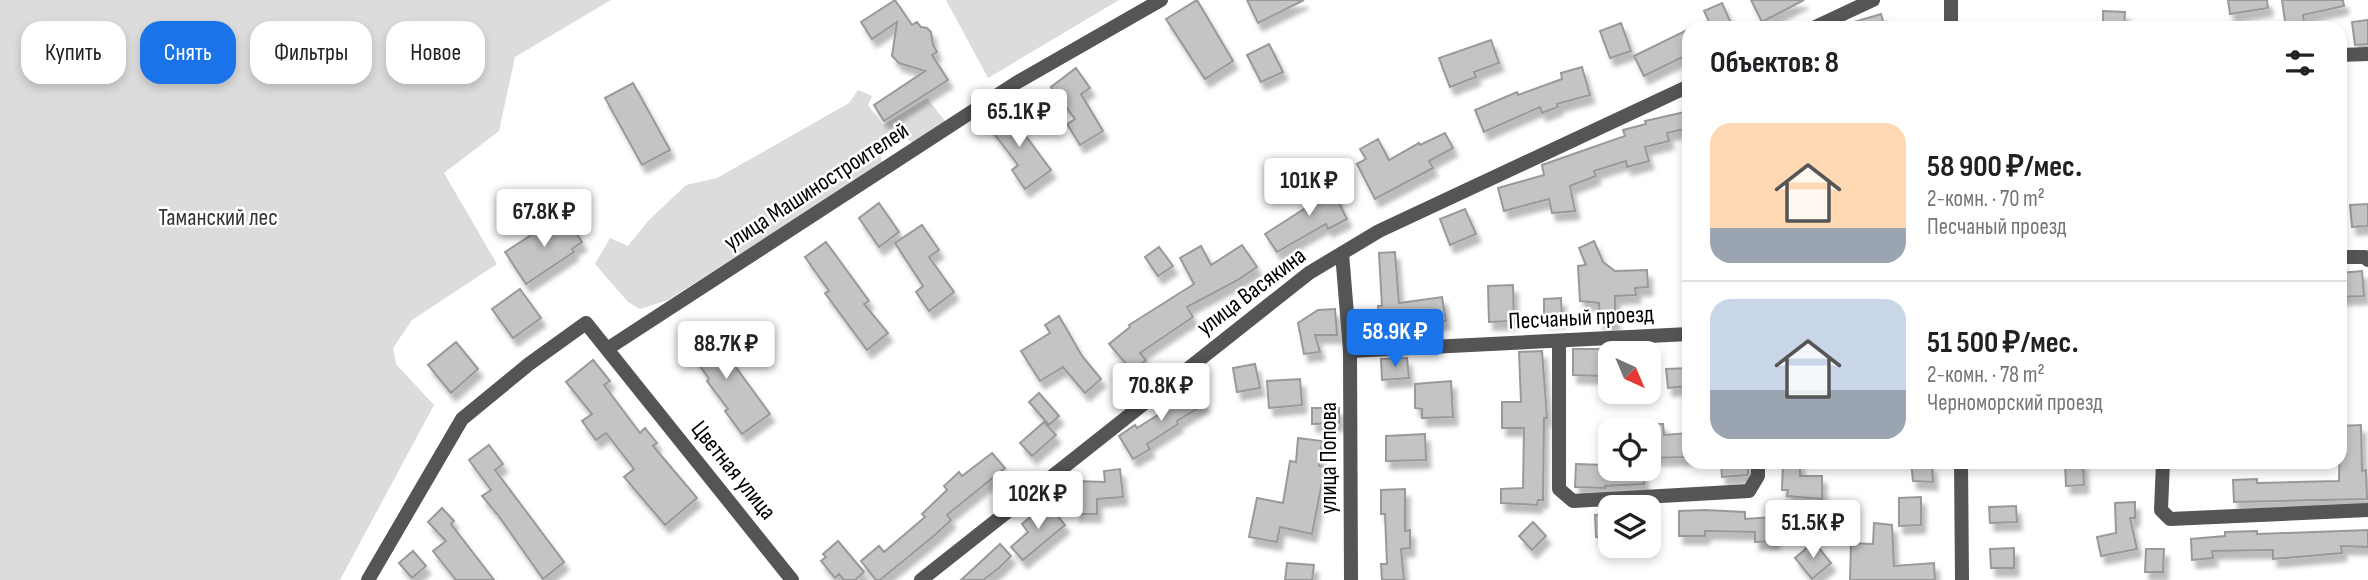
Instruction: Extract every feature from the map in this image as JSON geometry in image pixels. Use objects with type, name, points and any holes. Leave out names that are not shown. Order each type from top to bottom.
[{"type":"street","name":"улица Машиностроителей","points":[[607,349],[1016,83],[1161,0]]},
{"type":"street","points":[[1828,21],[1873,0]]},
{"type":"street","points":[[1951,0],[1951,21]]},
{"type":"street","points":[[2347,55],[2368,54]]},
{"type":"street","name":"улица Васякина","points":[[921,580],[1309,273],[1379,231],[1682,89]]},
{"type":"street","name":"улица Попова","points":[[1342,253],[1350,351],[1351,580]]},
{"type":"street","points":[[2347,257],[2365,257],[2368,260]]},
{"type":"street","name":"Цветная улица","points":[[368,580],[462,419],[529,364],[586,323],[792,580]]},
{"type":"street","name":"Песчаный проезд","points":[[1350,351],[1682,334]]},
{"type":"street","points":[[1559,341],[1559,489],[1573,501],[1749,491],[1758,476],[1758,469]]},
{"type":"street","points":[[1961,469],[1962,580]]},
{"type":"street","points":[[2163,469],[2161,510],[2170,519],[2368,510]]},
{"type":"green space","name":"Таманский лес","points":[[0,0],[611,0],[515,57],[499,131],[444,173],[497,264],[412,320],[393,348],[396,364],[434,405],[340,580],[0,580]]},
{"type":"green space","points":[[946,0],[1119,0],[988,78]]},
{"type":"green space","points":[[858,90],[872,96],[868,105],[883,125],[927,98],[945,121],[913,143],[891,129],[879,142],[882,163],[668,300],[640,309],[628,302],[595,264],[610,238],[628,246],[648,221],[686,185],[717,178],[849,103]]},
{"type":"building","points":[[895,0],[912,25],[917,22],[931,32],[937,52],[932,55],[948,80],[884,121],[874,105],[925,71],[899,63],[892,56],[897,22],[872,39],[861,22]]},
{"type":"building","points":[[1197,0],[1233,61],[1205,79],[1166,19]]},
{"type":"building","points":[[1247,0],[1304,0],[1258,23]]},
{"type":"building","points":[[1751,0],[1804,0],[1764,21]]},
{"type":"building","points":[[2228,0],[2267,0],[2268,8],[2230,14]]},
{"type":"building","points":[[2282,0],[2343,0],[2344,6],[2303,15],[2304,21],[2285,21]]},
{"type":"building","points":[[1722,3],[1730,21],[1709,21],[1704,11]]},
{"type":"building","points":[[2103,11],[2125,12],[2124,21],[2103,21]]},
{"type":"building","points":[[1881,14],[1883,21],[1857,21]]},
{"type":"building","points":[[2368,20],[2368,44],[2355,45],[2352,22]]},
{"type":"building","points":[[1621,23],[1631,51],[1610,58],[1600,31]]},
{"type":"building","points":[[1682,32],[1682,57],[1644,76],[1634,56]]},
{"type":"building","points":[[1491,40],[1499,63],[1474,72],[1476,77],[1450,87],[1439,58]]},
{"type":"building","points":[[1269,44],[1283,72],[1261,82],[1247,55]]},
{"type":"building","points":[[1582,67],[1590,95],[1557,104],[1558,107],[1542,113],[1540,107],[1484,132],[1475,110],[1517,92],[1518,95],[1562,79],[1561,73]]},
{"type":"building","points":[[1076,68],[1090,88],[1081,94],[1103,131],[1080,145],[1067,124],[1075,119],[1051,87]]},
{"type":"building","points":[[633,83],[670,150],[642,165],[605,98]]},
{"type":"building","points":[[1005,108],[1051,170],[1025,189],[1012,170],[1018,165],[986,123]]},
{"type":"building","points":[[1682,113],[1682,130],[1667,133],[1669,141],[1645,147],[1649,161],[1627,167],[1626,161],[1594,171],[1596,176],[1570,186],[1575,211],[1552,213],[1549,199],[1504,211],[1498,188],[1544,175],[1542,165],[1625,136],[1623,130],[1646,124],[1645,121]]},
{"type":"building","points":[[1445,133],[1453,148],[1429,161],[1433,168],[1375,199],[1357,164],[1366,159],[1360,149],[1378,139],[1389,160],[1419,143],[1420,145]]},
{"type":"building","points":[[1328,181],[1347,219],[1328,229],[1326,224],[1277,252],[1265,234],[1315,202],[1309,190]]},
{"type":"building","points":[[879,203],[899,232],[879,247],[859,218]]},
{"type":"building","points":[[2368,204],[2368,226],[2352,227],[2350,205]]},
{"type":"building","points":[[1465,209],[1476,234],[1450,245],[1440,219]]},
{"type":"building","points":[[564,214],[582,242],[572,249],[574,252],[526,284],[505,252]]},
{"type":"building","points":[[922,225],[939,250],[929,257],[954,292],[929,311],[916,292],[923,286],[895,243]]},
{"type":"building","points":[[1594,241],[1603,262],[1615,271],[1647,270],[1648,287],[1635,288],[1636,295],[1615,296],[1615,323],[1600,322],[1599,303],[1580,301],[1578,266],[1586,265],[1579,248]]},
{"type":"building","points":[[826,242],[869,301],[864,304],[888,333],[867,350],[825,293],[829,291],[805,257]]},
{"type":"building","points":[[1242,245],[1257,267],[1187,307],[1193,317],[1140,353],[1146,360],[1133,372],[1109,344],[1130,327],[1129,325],[1194,284],[1180,258],[1201,246],[1211,265]]},
{"type":"building","points":[[1159,247],[1173,266],[1158,276],[1145,257]]},
{"type":"building","points":[[1395,252],[1399,303],[1442,297],[1446,321],[1416,326],[1379,327],[1378,306],[1382,306],[1379,253]]},
{"type":"building","points":[[2362,271],[2364,296],[2347,297],[2347,272]]},
{"type":"building","points":[[1513,285],[1514,321],[1489,322],[1488,286]]},
{"type":"building","points":[[520,289],[541,318],[513,338],[492,309]]},
{"type":"building","points":[[1561,298],[1562,319],[1544,320],[1544,299]]},
{"type":"building","points":[[1335,309],[1337,335],[1315,335],[1320,352],[1304,354],[1298,323],[1318,310]]},
{"type":"building","points":[[1059,316],[1082,356],[1101,379],[1085,393],[1063,367],[1040,381],[1021,351],[1050,333],[1045,325]]},
{"type":"building","points":[[705,325],[770,414],[742,434],[682,340]]},
{"type":"building","points":[[456,342],[478,369],[451,393],[428,365]]},
{"type":"building","points":[[1573,349],[1598,349],[1598,376],[1573,375]]},
{"type":"building","points":[[1542,351],[1547,418],[1544,418],[1543,500],[1538,500],[1537,505],[1501,503],[1501,489],[1523,488],[1524,428],[1502,428],[1502,402],[1521,402],[1519,352]]},
{"type":"building","points":[[1407,358],[1409,378],[1382,380],[1381,359]]},
{"type":"building","points":[[593,360],[610,381],[604,385],[640,433],[645,428],[657,443],[653,446],[697,498],[665,525],[624,477],[634,469],[606,433],[596,440],[582,421],[592,414],[566,382]]},
{"type":"building","points":[[1255,364],[1260,388],[1237,392],[1233,368]]},
{"type":"building","points":[[1682,368],[1682,387],[1668,388],[1666,369]]},
{"type":"building","points":[[1300,379],[1302,405],[1269,408],[1267,381]]},
{"type":"building","points":[[1451,381],[1453,417],[1422,418],[1422,409],[1415,408],[1415,384]]},
{"type":"building","points":[[1194,386],[1205,404],[1177,421],[1178,424],[1147,444],[1150,449],[1133,459],[1119,436],[1177,403],[1174,399]]},
{"type":"building","points":[[1039,393],[1059,416],[1049,425],[1029,402]]},
{"type":"building","points":[[1312,408],[1339,408],[1339,423],[1312,424]]},
{"type":"building","points":[[1044,422],[1056,435],[1032,456],[1020,443]]},
{"type":"building","points":[[1661,424],[1664,435],[1682,434],[1682,457],[1661,458]]},
{"type":"building","points":[[2361,425],[2362,471],[2366,470],[2367,499],[2234,502],[2233,480],[2257,479],[2257,483],[2339,481],[2339,469],[2347,469],[2347,426]]},
{"type":"building","points":[[1425,434],[1426,460],[1386,461],[1386,436]]},
{"type":"building","points":[[1298,438],[1322,441],[1319,466],[1325,467],[1312,534],[1280,527],[1277,542],[1249,537],[1257,498],[1283,503],[1290,461],[1296,462]]},
{"type":"building","points":[[489,445],[503,464],[495,470],[564,562],[543,579],[482,496],[491,490],[469,460]]},
{"type":"building","points":[[992,453],[1005,468],[947,515],[951,520],[935,535],[880,580],[876,580],[861,561],[879,546],[884,552],[925,517],[922,514],[947,490],[944,486],[959,472],[962,476]]},
{"type":"building","points":[[1576,464],[1598,465],[1598,481],[1644,481],[1644,484],[1605,488],[1575,487]]},
{"type":"building","points":[[1120,469],[1123,497],[1097,499],[1097,514],[1075,514],[1076,481],[1105,482],[1104,471]]},
{"type":"building","points":[[1721,469],[1748,469],[1747,475],[1722,477]]},
{"type":"building","points":[[1783,469],[1800,469],[1800,476],[1822,476],[1822,499],[1787,496],[1788,490],[1782,490]]},
{"type":"building","points":[[1912,469],[1932,469],[1933,482],[1913,481]]},
{"type":"building","points":[[2065,469],[2083,469],[2084,485],[2066,486]]},
{"type":"building","points":[[1405,489],[1405,531],[1410,530],[1410,548],[1401,549],[1404,580],[1382,580],[1381,564],[1387,564],[1381,490]]},
{"type":"building","points":[[1921,497],[1921,525],[1899,526],[1899,498]]},
{"type":"building","points":[[2135,502],[2135,518],[2130,518],[2137,549],[2101,556],[2097,537],[2116,533],[2115,503]]},
{"type":"building","points":[[1047,503],[1065,525],[1023,560],[1011,547],[1028,532],[1022,524]]},
{"type":"building","points":[[2016,506],[2017,522],[1990,523],[1989,507]]},
{"type":"building","points":[[442,508],[454,521],[451,524],[494,580],[456,580],[433,551],[446,541],[428,522]]},
{"type":"building","points":[[1679,511],[1745,512],[1745,519],[1773,517],[1775,541],[1755,542],[1755,532],[1705,531],[1705,536],[1679,536]]},
{"type":"building","points":[[1595,515],[1598,515],[1598,537],[1596,537]]},
{"type":"building","points":[[1533,522],[1546,536],[1532,550],[1519,536]]},
{"type":"building","points":[[1874,523],[1892,525],[1894,566],[1934,563],[1935,580],[1850,580],[1851,543],[1873,544]]},
{"type":"building","points":[[2368,530],[2368,547],[2341,546],[2342,553],[2273,559],[2273,550],[2212,551],[2213,558],[2192,560],[2191,539],[2225,536],[2225,532],[2257,531],[2257,534]]},
{"type":"building","points":[[838,541],[864,572],[855,580],[844,580],[839,574],[835,578],[821,561],[826,557],[823,554]]},
{"type":"building","points":[[1814,542],[1831,563],[1812,579],[1795,558]]},
{"type":"building","points":[[1000,544],[1011,556],[999,568],[983,580],[961,580]]},
{"type":"building","points":[[2014,548],[2014,568],[1991,568],[1990,549]]},
{"type":"building","points":[[2146,549],[2164,549],[2163,572],[2145,572]]},
{"type":"building","points":[[413,551],[426,566],[412,578],[399,563]]},
{"type":"building","points":[[1287,563],[1314,565],[1312,580],[1285,580]]}]
